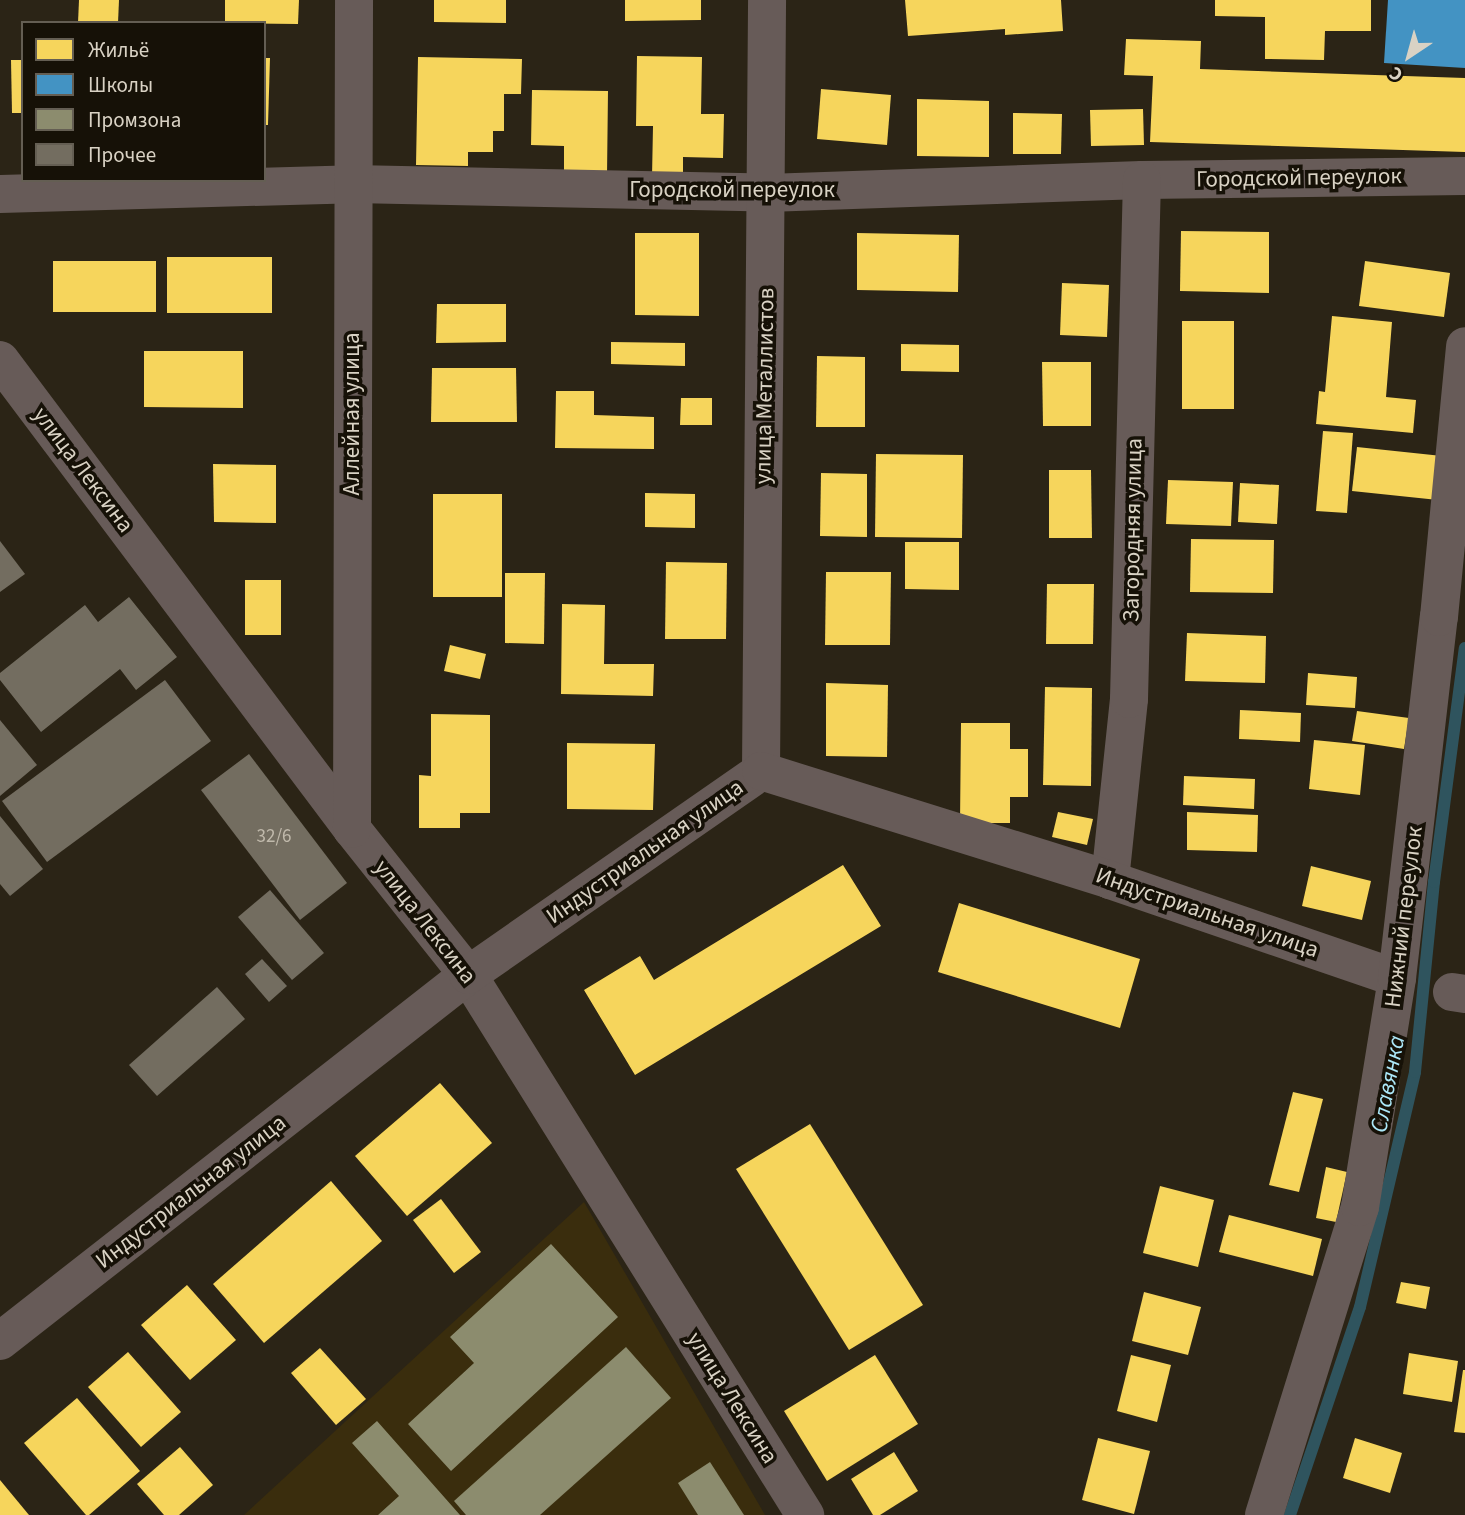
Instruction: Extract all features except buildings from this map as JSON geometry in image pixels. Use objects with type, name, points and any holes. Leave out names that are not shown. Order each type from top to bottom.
[{"type":"street","name":"Аллейная улица","points":[[352,829],[354,0]]},
{"type":"street","name":"улица Металлистов","points":[[761,771],[767,0]]},
{"type":"street","name":"Городской переулок","points":[[0,194],[353,184],[767,193],[1142,180],[1465,176]]},
{"type":"street","name":"Загородняя улица","points":[[1110,880],[1129,699],[1142,180]]},
{"type":"street","name":"Нижний переулок","points":[[1264,1515],[1360,1207],[1397,978],[1439,617],[1465,346]]},
{"type":"street","name":"улица Лексина","points":[[0,360],[352,829],[468,975],[805,1515]]},
{"type":"street","name":"Индустриальная улица","points":[[0,1341],[468,975],[761,771],[1110,880],[1397,978]]},
{"type":"shaded area","points":[[584,1202],[765,1515],[244,1515]]},
{"type":"waterway","name":"Славянка","points":[[1290,1515],[1360,1307],[1415,1072],[1434,882],[1465,648]]}]
